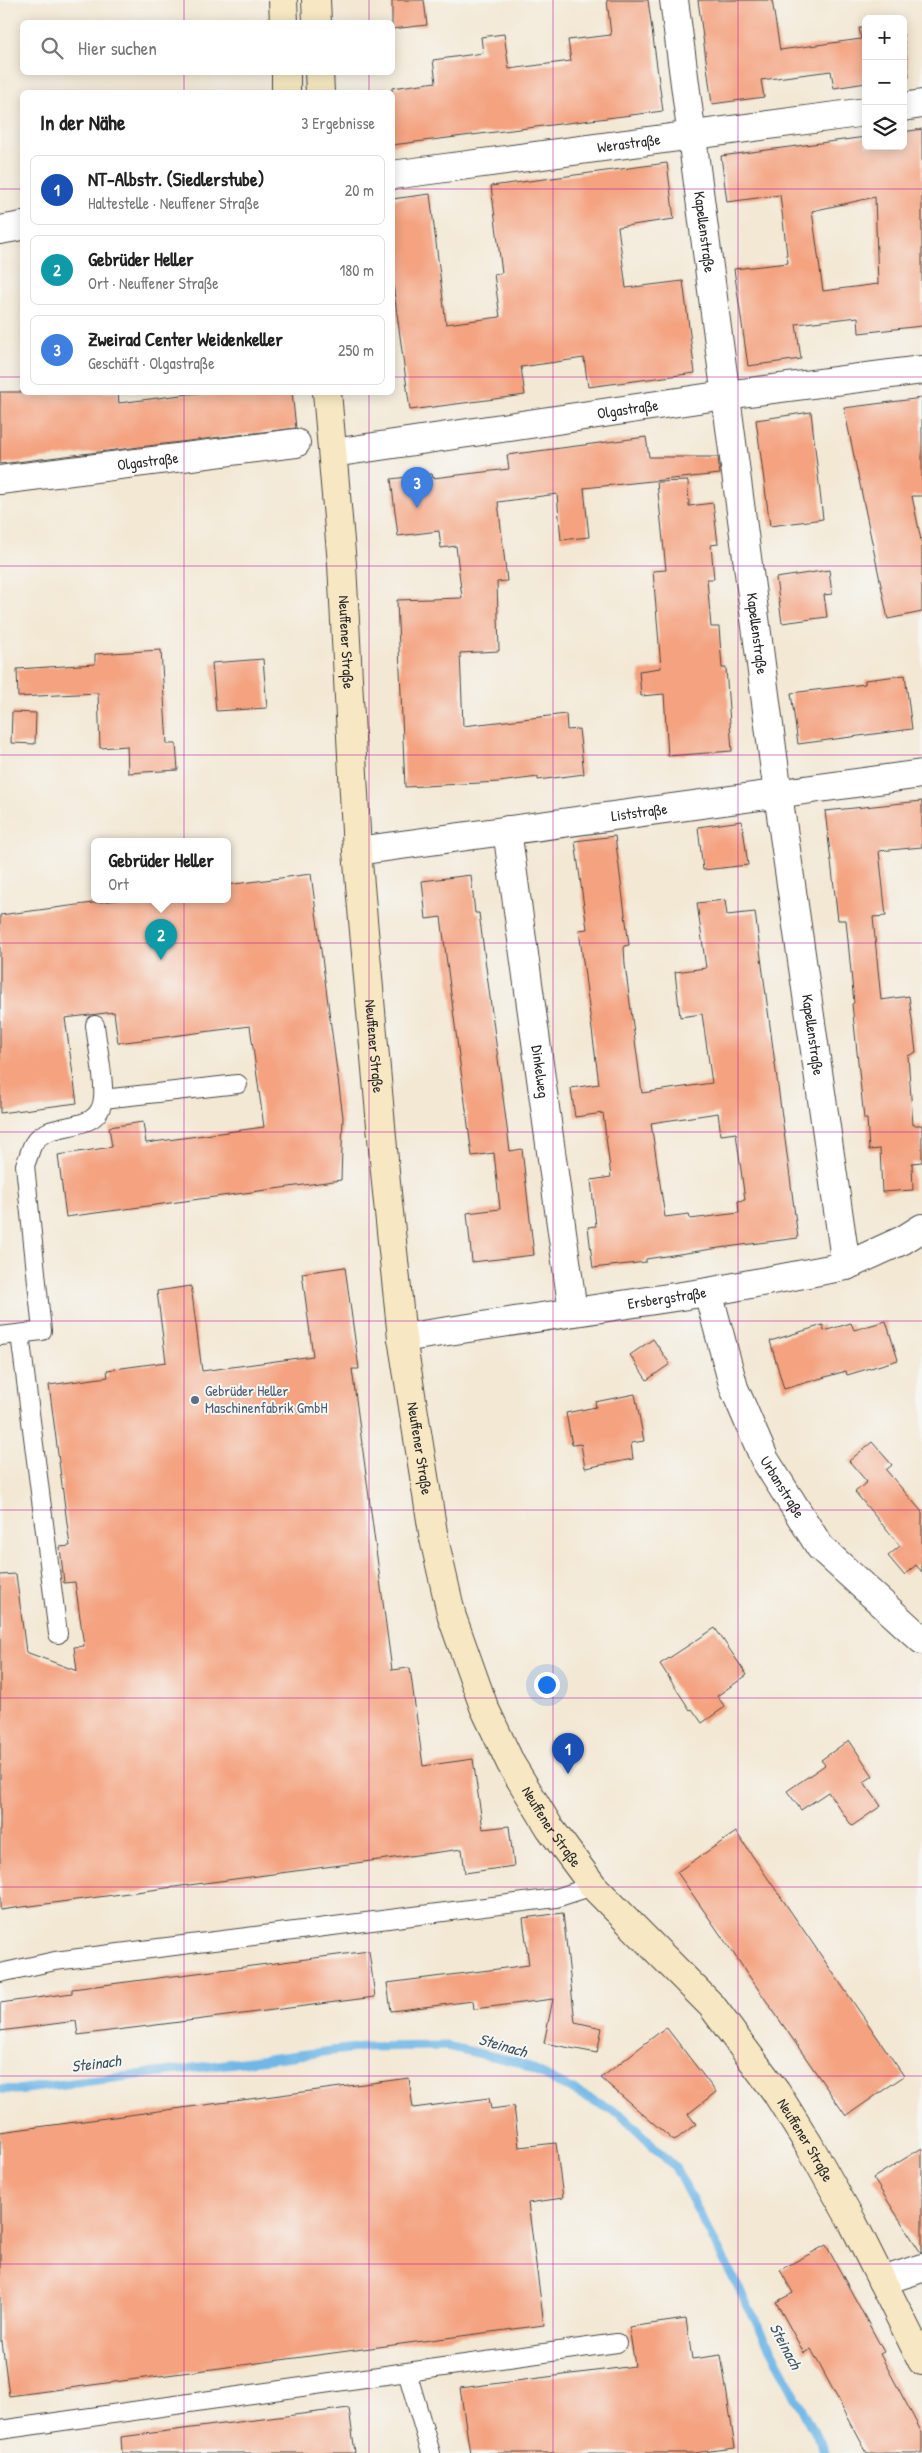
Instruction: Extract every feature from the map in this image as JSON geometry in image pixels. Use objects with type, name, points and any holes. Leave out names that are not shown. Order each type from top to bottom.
[{"type":"main road","points":[[283,0],[284,20]]},
{"type":"main road","points":[[316,0],[317,20]]},
{"type":"main road","points":[[286,75],[286,90]]},
{"type":"main road","points":[[319,75],[320,90]]},
{"type":"main road","name":"Neuffener Straße","points":[[327,395],[342,564],[357,850],[386,1183],[402,1338],[434,1539],[455,1626],[484,1707],[511,1764],[550,1828],[593,1886],[712,2006],[776,2092],[809,2145],[882,2281],[922,2361]]},
{"type":"street","name":"Kapellenstraße","points":[[674,0],[778,794],[846,1266]]},
{"type":"street","points":[[907,106],[922,104]]},
{"type":"street","name":"Werastraße","points":[[395,175],[862,113]]},
{"type":"street","points":[[0,230],[20,226]]},
{"type":"street","name":"Olgastraße","points":[[333,453],[725,395],[922,370]]},
{"type":"street","name":"Olgastraße","points":[[0,480],[296,442]]},
{"type":"street","name":"Liststraße","points":[[357,850],[922,774]]},
{"type":"street","name":"Dinkelweg","points":[[507,830],[574,1312]]},
{"type":"street","name":"Ersbergstraße","points":[[402,1338],[708,1292],[846,1266],[903,1240],[922,1228]]},
{"type":"street","name":"Urbanstraße","points":[[708,1292],[734,1388],[765,1460],[820,1547],[922,1640]]},
{"type":"street","points":[[882,2281],[922,2268]]},
{"type":"lane","points":[[0,1336],[42,1332],[25,1166],[34,1142],[53,1129],[84,1125],[97,1114],[103,1099],[95,1025]]},
{"type":"lane","points":[[103,1099],[238,1084]]},
{"type":"lane","points":[[20,1334],[58,1634]]},
{"type":"lane","points":[[0,1973],[56,1961],[556,1898],[593,1886]]},
{"type":"lane","points":[[0,2430],[617,2344]]},
{"type":"lane","points":[[407,2372],[431,2453]]},
{"type":"building","points":[[392,0],[424,0],[427,25],[395,29],[395,20],[392,20]]},
{"type":"building","points":[[607,0],[648,0],[663,111],[395,145],[395,90],[392,90],[392,88],[436,82],[433,60],[483,53],[481,37],[504,34],[509,69],[571,61],[568,40],[611,35]]},
{"type":"building","points":[[698,0],[772,0],[780,50],[861,39],[859,28],[862,28],[862,84],[834,88],[831,71],[761,80],[764,97],[712,104]]},
{"type":"building","points":[[922,129],[922,326],[859,333],[858,317],[796,324],[801,359],[748,366],[734,269],[788,263],[780,195],[727,202],[721,156],[862,138],[862,150],[907,150],[907,131]],"holes":[[[875,197],[878,284],[823,291],[812,211]]]},
{"type":"building","points":[[667,163],[674,219],[618,227],[626,288],[683,281],[695,373],[588,387],[584,358],[521,367],[525,395],[410,410],[395,299],[395,199],[430,194],[446,324],[500,317],[494,274],[502,273],[491,186]]},
{"type":"building","points":[[0,392],[20,392],[20,395],[118,395],[119,403],[181,395],[292,395],[296,428],[0,464]]},
{"type":"building","points":[[922,398],[922,496],[912,496],[922,545],[922,612],[888,619],[844,408]]},
{"type":"building","points":[[811,412],[823,519],[770,526],[756,420]]},
{"type":"building","points":[[646,437],[649,457],[718,457],[720,474],[584,488],[589,537],[561,540],[557,494],[498,502],[507,581],[497,582],[499,651],[460,653],[463,726],[566,714],[567,730],[579,729],[584,774],[538,780],[538,777],[499,782],[405,787],[397,600],[462,598],[456,546],[441,548],[439,531],[398,536],[391,479],[432,474],[433,478],[509,469],[507,455]]},
{"type":"building","points":[[688,481],[689,506],[713,503],[718,544],[711,545],[714,579],[707,579],[711,627],[719,627],[722,668],[726,668],[732,751],[668,756],[664,694],[641,696],[639,671],[661,668],[653,571],[666,570],[657,482]]},
{"type":"building","points":[[829,570],[832,594],[824,595],[827,617],[782,623],[776,578]]},
{"type":"building","points":[[161,650],[167,744],[176,744],[178,770],[128,773],[127,746],[100,748],[98,693],[18,697],[17,669],[95,664],[95,654]]},
{"type":"building","points":[[263,659],[267,708],[216,711],[212,663]]},
{"type":"building","points":[[905,675],[912,729],[798,744],[791,693],[865,684],[865,680]]},
{"type":"building","points":[[12,712],[36,713],[35,744],[11,743]]},
{"type":"building","points":[[922,801],[922,847],[879,851],[886,916],[873,917],[881,1000],[909,996],[916,1052],[908,1056],[913,1125],[922,1125],[922,1162],[912,1163],[913,1190],[882,1192],[880,1149],[869,1150],[867,1119],[864,1119],[852,1004],[854,1003],[846,920],[838,920],[825,811]]},
{"type":"building","points":[[742,821],[748,865],[703,870],[698,827]]},
{"type":"building","points":[[615,836],[629,945],[624,946],[625,965],[642,1093],[712,1083],[702,1014],[680,1017],[675,972],[706,968],[697,903],[725,900],[727,915],[755,912],[798,1238],[646,1259],[646,1262],[593,1268],[588,1227],[596,1226],[591,1180],[611,1177],[603,1113],[575,1117],[571,1088],[599,1084],[579,930],[587,929],[575,841]],"holes":[[[718,1113],[721,1135],[736,1133],[745,1200],[738,1201],[739,1213],[690,1219],[689,1214],[665,1217],[651,1123]]]},
{"type":"building","points":[[311,874],[343,1117],[341,1180],[66,1217],[58,1155],[112,1147],[109,1127],[143,1122],[146,1143],[264,1127],[250,1026],[118,1043],[114,1012],[65,1018],[77,1103],[0,1113],[0,915],[93,903],[231,903],[231,884]]},
{"type":"building","points":[[471,875],[475,913],[479,913],[510,1151],[522,1149],[534,1255],[472,1262],[467,1213],[500,1209],[494,1153],[472,1156],[441,917],[426,919],[422,881]]},
{"type":"building","points":[[345,1267],[359,1369],[352,1369],[392,1670],[410,1668],[423,1766],[473,1759],[483,1829],[509,1826],[514,1866],[465,1873],[462,1849],[0,1910],[0,1575],[16,1574],[26,1652],[77,1671],[74,1647],[84,1646],[75,1582],[64,1583],[60,1547],[70,1546],[49,1385],[108,1377],[107,1370],[166,1362],[157,1291],[191,1286],[202,1371],[313,1356],[302,1273]]},
{"type":"building","points":[[886,1321],[898,1360],[847,1375],[846,1371],[784,1389],[770,1341],[823,1325],[824,1331],[851,1323],[854,1330]]},
{"type":"building","points":[[653,1339],[670,1364],[647,1380],[630,1355]]},
{"type":"building","points":[[635,1394],[644,1441],[631,1443],[633,1459],[585,1468],[581,1444],[572,1445],[566,1413],[596,1407],[595,1402]]},
{"type":"building","points":[[872,1442],[892,1465],[886,1470],[922,1512],[922,1572],[916,1565],[904,1575],[888,1556],[900,1546],[855,1492],[867,1482],[849,1461]]},
{"type":"building","points":[[715,1628],[747,1675],[717,1696],[725,1707],[702,1723],[692,1709],[690,1710],[660,1664]]},
{"type":"building","points":[[849,1740],[873,1776],[864,1782],[881,1806],[852,1826],[828,1792],[801,1810],[787,1791],[825,1765],[821,1760]]},
{"type":"building","points":[[736,1832],[904,2076],[846,2116],[677,1872]]},
{"type":"building","points":[[563,1913],[575,2022],[602,2028],[597,2053],[544,2043],[553,1999],[474,2009],[473,2001],[391,2011],[387,1983],[529,1965],[523,1918]]},
{"type":"building","points":[[369,1951],[375,1997],[78,2035],[76,2021],[0,2031],[0,2003],[72,1993],[72,1989]]},
{"type":"building","points":[[666,2027],[716,2092],[688,2114],[696,2124],[674,2141],[601,2078]]},
{"type":"building","points":[[409,2078],[413,2108],[489,2098],[491,2109],[514,2106],[519,2147],[556,2143],[563,2198],[528,2203],[544,2325],[9,2396],[2,2341],[0,2341],[0,2132]]},
{"type":"building","points":[[922,2148],[922,2253],[921,2253],[873,2178]]},
{"type":"building","points":[[826,2245],[884,2352],[880,2354],[922,2433],[922,2453],[867,2453],[811,2349],[804,2353],[776,2302],[793,2293],[780,2270]]},
{"type":"building","points":[[686,2319],[692,2359],[721,2355],[735,2448],[694,2453],[470,2453],[460,2388],[635,2366],[629,2327]]},
{"type":"building","points":[[349,2408],[355,2453],[122,2453],[121,2437]]},
{"type":"waterway","name":"Steinach","points":[[0,2089],[17,2090],[364,2047],[446,2046],[518,2062],[620,2114],[675,2167],[825,2453]]},
{"type":"place","name":"Zweirad Center Weidenkeller","points":[[417,508]]},
{"type":"place","name":"Gebrüder Heller","points":[[161,960]]},
{"type":"place","name":"Gebrüder Heller Maschinenfabrik GmbH","points":[[195,1400]]},
{"type":"place","name":"NT-Albstr. (Siedlerstube)","points":[[568,1774]]}]
